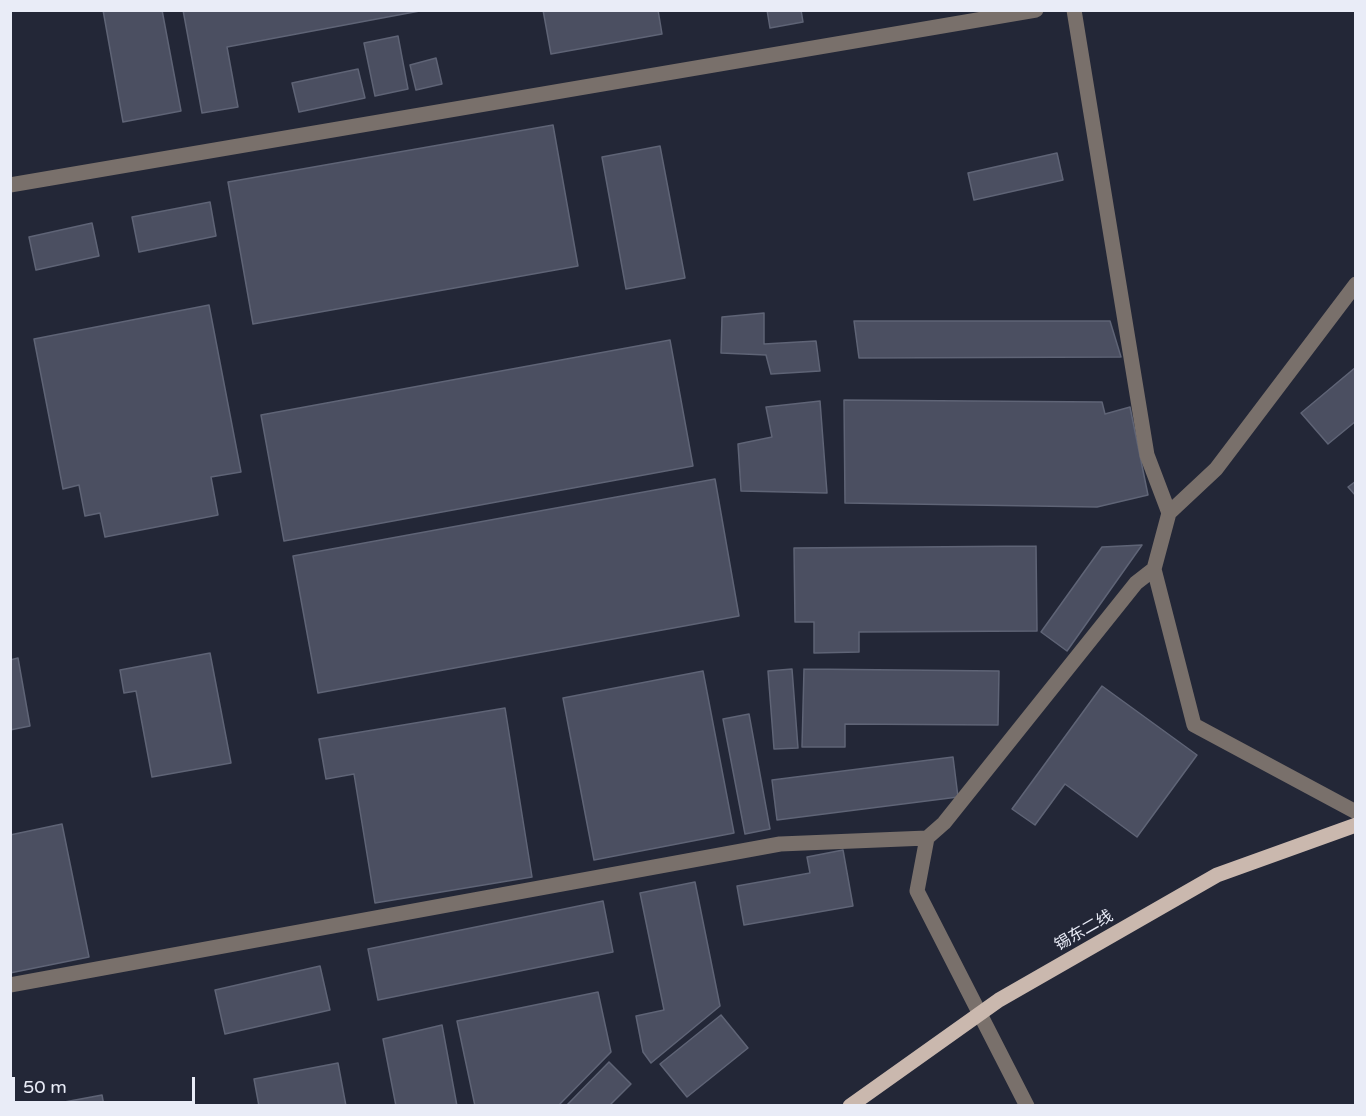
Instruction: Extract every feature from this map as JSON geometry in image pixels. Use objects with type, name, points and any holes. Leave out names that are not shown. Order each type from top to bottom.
[{"type":"main road","name":"锡东二线","points":[[850,1106],[982,1013],[1217,875],[1356,825]]},
{"type":"street","points":[[10,185],[1036,10]]},
{"type":"street","points":[[1074,10],[1147,455],[1169,513]]},
{"type":"street","points":[[1356,284],[1216,469],[1169,513],[1154,569],[1194,725],[1356,812]]},
{"type":"street","points":[[10,985],[780,844],[927,838],[944,824],[1136,583],[1154,569]]},
{"type":"street","points":[[927,838],[918,891],[982,1013],[1027,1106]]},
{"type":"building","points":[[103,10],[162,10],[181,111],[123,122]]},
{"type":"building","points":[[183,10],[425,10],[227,47],[238,107],[202,113]]},
{"type":"building","points":[[543,10],[658,10],[662,34],[551,54]]},
{"type":"building","points":[[767,10],[801,10],[803,22],[770,28]]},
{"type":"building","points":[[398,36],[408,89],[375,96],[364,43]]},
{"type":"building","points":[[436,58],[442,84],[416,90],[410,65]]},
{"type":"building","points":[[358,69],[365,98],[299,112],[292,83]]},
{"type":"building","points":[[553,125],[578,266],[253,324],[228,182]]},
{"type":"building","points":[[660,146],[685,278],[626,289],[602,157]]},
{"type":"building","points":[[1057,153],[1063,180],[974,200],[968,173]]},
{"type":"building","points":[[210,202],[216,236],[139,252],[132,217]]},
{"type":"building","points":[[92,223],[99,256],[36,270],[29,237]]},
{"type":"building","points":[[209,305],[241,472],[211,477],[218,515],[105,537],[100,513],[85,516],[79,485],[63,489],[34,339]]},
{"type":"building","points":[[764,313],[764,344],[816,341],[820,371],[771,374],[766,355],[721,353],[722,317]]},
{"type":"building","points":[[854,321],[1110,321],[1121,357],[859,358]]},
{"type":"building","points":[[670,340],[693,466],[284,541],[261,415]]},
{"type":"building","points":[[1356,367],[1356,421],[1328,444],[1301,413]]},
{"type":"building","points":[[844,400],[1102,402],[1105,414],[1130,407],[1148,495],[1097,507],[845,503]]},
{"type":"building","points":[[820,401],[827,493],[741,491],[738,444],[772,437],[766,407]]},
{"type":"building","points":[[715,479],[739,616],[318,693],[293,556]]},
{"type":"building","points":[[1356,481],[1356,496],[1348,487]]},
{"type":"building","points":[[1142,545],[1067,651],[1041,632],[1102,547]]},
{"type":"building","points":[[1036,546],[1037,631],[859,632],[859,652],[814,653],[814,622],[795,622],[794,548]]},
{"type":"building","points":[[210,653],[231,763],[152,777],[136,691],[124,693],[120,670]]},
{"type":"building","points":[[18,658],[30,726],[10,730],[10,660]]},
{"type":"building","points":[[792,669],[798,748],[774,749],[768,671]]},
{"type":"building","points":[[804,669],[999,671],[998,725],[845,724],[845,747],[802,747]]},
{"type":"building","points":[[703,671],[734,833],[594,860],[563,698]]},
{"type":"building","points":[[1102,686],[1197,755],[1137,837],[1065,784],[1035,825],[1012,809]]},
{"type":"building","points":[[505,708],[532,877],[375,903],[354,774],[326,779],[319,739]]},
{"type":"building","points":[[749,714],[770,829],[745,834],[723,719]]},
{"type":"building","points":[[953,757],[958,797],[777,820],[772,780]]},
{"type":"building","points":[[62,824],[89,957],[10,973],[10,835]]},
{"type":"building","points":[[843,850],[853,906],[744,925],[737,886],[810,873],[807,857]]},
{"type":"building","points":[[695,882],[720,1006],[651,1063],[643,1052],[636,1016],[664,1010],[640,893]]},
{"type":"building","points":[[603,901],[613,952],[378,1000],[368,949]]},
{"type":"building","points":[[320,966],[330,1010],[225,1034],[215,990]]},
{"type":"building","points":[[598,992],[611,1052],[558,1106],[475,1106],[457,1021]]},
{"type":"building","points":[[721,1015],[748,1048],[687,1097],[660,1064]]},
{"type":"building","points":[[442,1025],[457,1106],[396,1106],[383,1039]]},
{"type":"building","points":[[609,1062],[631,1084],[609,1106],[566,1106]]},
{"type":"building","points":[[338,1063],[346,1106],[259,1106],[254,1079]]},
{"type":"building","points":[[102,1095],[104,1106],[43,1106]]}]
